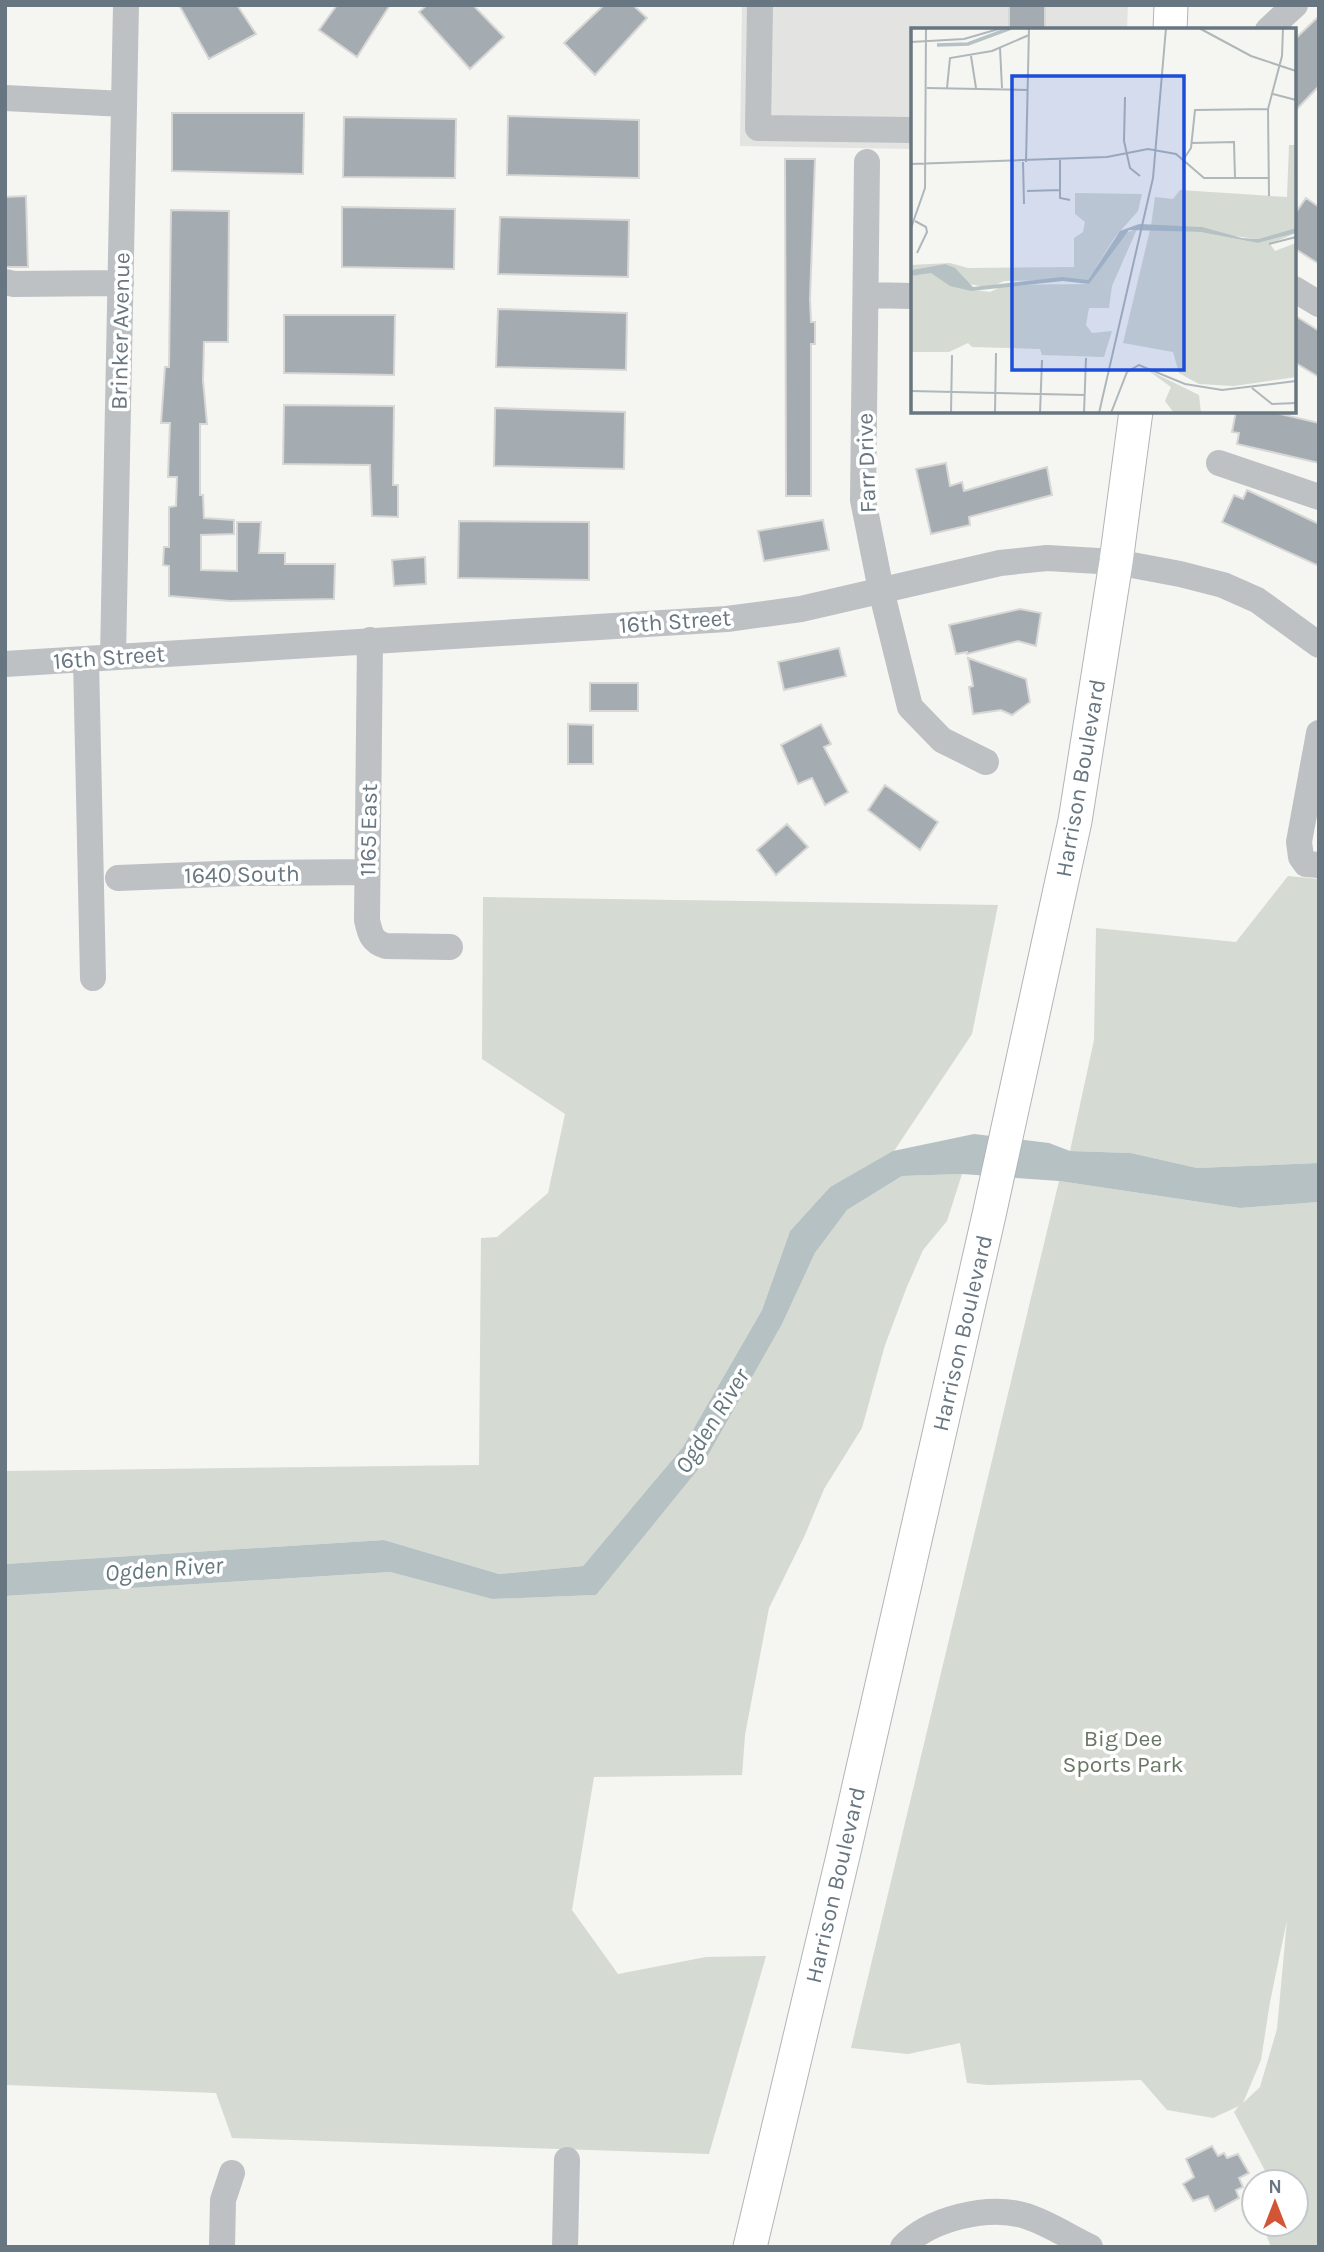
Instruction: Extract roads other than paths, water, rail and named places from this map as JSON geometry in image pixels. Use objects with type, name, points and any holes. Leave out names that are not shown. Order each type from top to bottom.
[{"type":"main road","points":[[1170,28],[1171,5]]},
{"type":"main road","name":"Harrison Boulevard","points":[[750,2247],[846,1842],[989,1215],[1075,821],[1116,562],[1136,413]]},
{"type":"street","name":"Brinker Avenue","points":[[113,657],[126,5]]},
{"type":"street","points":[[760,5],[758,128],[911,130]]},
{"type":"street","points":[[1270,28],[1295,5]]},
{"type":"street","points":[[5,98],[124,104]]},
{"type":"street","name":"Farr Drive","points":[[867,162],[863,500],[881,590],[910,707],[942,740],[986,762]]},
{"type":"street","points":[[5,282],[121,283]]},
{"type":"street","points":[[1296,290],[1319,304]]},
{"type":"street","points":[[866,295],[911,296]]},
{"type":"street","points":[[1219,463],[1319,497]]},
{"type":"street","name":"16th Street","points":[[5,664],[727,619],[801,609],[1000,563],[1047,558],[1116,562],[1223,585],[1257,600],[1318,641]]},
{"type":"street","name":"1165 East","points":[[370,640],[367,920],[371,937],[377,944],[386,947],[450,947]]},
{"type":"street","points":[[86,659],[93,978]]},
{"type":"street","points":[[1319,733],[1299,842],[1301,857],[1306,864],[1319,865]]},
{"type":"street","name":"1640 South","points":[[118,878],[367,872]]},
{"type":"street","points":[[565,2247],[567,2160]]},
{"type":"street","points":[[222,2247],[223,2200],[232,2173]]},
{"type":"street","points":[[903,2247],[912,2237],[940,2222],[977,2214],[1014,2213],[1090,2247]]},
{"type":"water","name":"Ogden River","points":[[974,1134],[1049,1143],[1070,1151],[1131,1153],[1197,1168],[1319,1163],[1319,1202],[1240,1208],[1059,1181],[962,1174],[902,1176],[847,1210],[815,1253],[783,1322],[704,1462],[596,1595],[492,1599],[390,1572],[5,1596],[5,1564],[384,1540],[499,1574],[583,1566],[683,1447],[762,1310],[790,1231],[830,1187],[893,1151]]},
{"type":"park label","name":"Big Dee Sports Park","points":[[1123,1751]]}]
